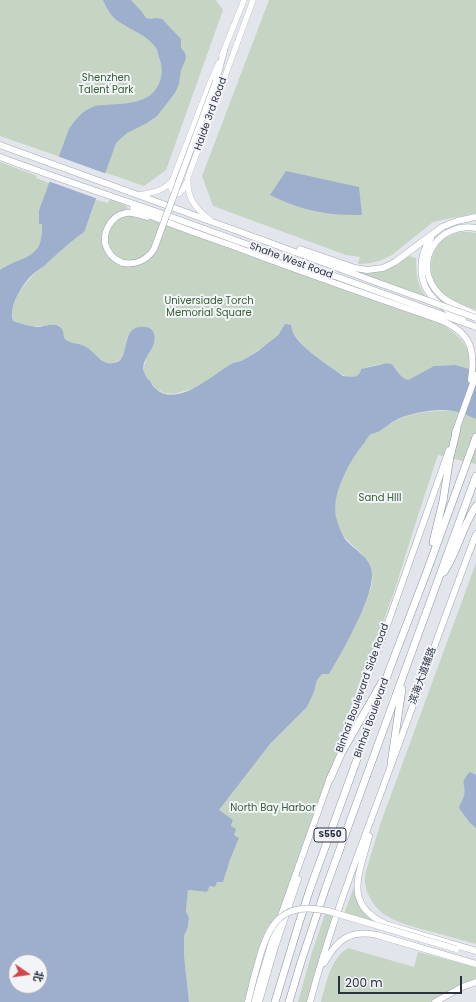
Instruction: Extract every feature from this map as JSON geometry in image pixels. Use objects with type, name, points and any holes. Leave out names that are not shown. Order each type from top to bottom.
[{"type":"highway","points":[[441,524],[443,501],[456,429]]},
{"type":"highway","name":"Binhai Boulevard","points":[[275,1002],[310,889],[390,668],[426,574],[441,524],[476,437]]},
{"type":"highway","points":[[459,532],[476,476]]},
{"type":"highway","points":[[459,532],[476,506]]},
{"type":"highway","name":"Binhai Boulevard","points":[[289,1002],[326,887],[435,588],[451,561],[459,532]]},
{"type":"highway","points":[[330,779],[344,747],[390,668]]},
{"type":"highway","points":[[392,764],[405,670]]},
{"type":"main road","name":"Haide 3rd Road","points":[[139,195],[152,193],[163,188],[170,183],[176,174],[210,83],[244,0]]},
{"type":"main road","name":"Haide 3rd Road","points":[[212,221],[200,211],[191,200],[187,186],[188,177],[253,0]]},
{"type":"main road","points":[[163,221],[129,213],[122,214],[112,220],[106,231],[105,240],[109,252],[115,259],[123,263],[132,264],[139,262],[150,255],[154,249],[216,81],[224,51]]},
{"type":"main road","points":[[220,68],[227,70]]},
{"type":"main road","name":"Shahe West Road","points":[[0,145],[265,240],[376,282],[476,316]]},
{"type":"main road","points":[[0,157],[106,195],[163,221],[445,322],[460,331],[466,338],[472,352],[474,363],[472,380],[467,399]]},
{"type":"main road","points":[[176,174],[171,188],[177,193],[183,191],[188,177]]},
{"type":"main road","name":"Shahe West Road","points":[[106,195],[476,326]]},
{"type":"main road","points":[[265,240],[303,250],[355,268],[367,270],[383,268],[395,262],[442,227],[450,223],[476,217]]},
{"type":"main road","points":[[476,228],[463,227],[456,228],[448,232],[433,246],[428,259],[428,272],[431,283],[439,294],[454,305],[476,316]]},
{"type":"main road","points":[[436,232],[424,249],[421,265],[423,282],[434,300],[450,312],[476,326]]},
{"type":"main road","points":[[277,263],[325,273]]},
{"type":"main road","name":"Binhai Boulevard Side Road","points":[[254,1002],[272,941],[476,375]]},
{"type":"main road","name":"滨海大道辅路","points":[[373,814],[475,536]]},
{"type":"main road","points":[[373,814],[357,879],[359,898],[364,907],[376,919],[388,925],[476,953]]},
{"type":"main road","points":[[310,1002],[330,934],[373,814]]},
{"type":"main road","points":[[260,999],[275,947],[297,881],[308,840]]},
{"type":"main road","points":[[248,1002],[263,946],[270,930],[279,919],[298,909],[314,908],[328,911],[456,949],[476,953]]},
{"type":"main road","points":[[316,981],[325,962],[333,950],[344,939],[357,933],[377,935],[476,964]]},
{"type":"main road","points":[[435,1002],[462,987],[476,983]]},
{"type":"main road","points":[[444,1002],[476,983]]},
{"type":"green space","name":"Shenzhen Talent Park","points":[[0,0],[217,0],[216,1],[223,10],[166,170],[144,186],[0,136]]},
{"type":"green space","points":[[269,0],[476,0],[476,213],[433,222],[392,255],[375,262],[358,264],[360,257],[346,255],[213,206],[202,176]]},
{"type":"green space","points":[[0,162],[37,176],[36,178],[49,183],[39,210],[39,224],[42,224],[42,237],[36,251],[30,256],[5,266],[0,270]]},
{"type":"green space","points":[[110,199],[127,206],[128,211],[149,219],[440,323],[459,337],[470,357],[476,359],[476,464],[438,455],[395,589],[281,911],[266,930],[259,948],[245,1002],[189,1002],[184,955],[184,936],[188,927],[189,918],[186,911],[188,890],[207,892],[214,884],[223,882],[239,838],[234,835],[231,826],[233,820],[218,811],[270,744],[307,707],[314,692],[317,680],[322,674],[329,674],[348,639],[368,596],[372,585],[372,572],[362,554],[342,534],[335,515],[337,494],[344,474],[370,434],[378,432],[397,420],[417,413],[454,411],[455,365],[434,366],[408,380],[397,371],[392,364],[377,365],[361,369],[359,375],[350,377],[338,372],[311,353],[300,342],[291,329],[279,335],[244,360],[232,363],[205,383],[195,388],[174,394],[164,393],[156,389],[144,373],[144,366],[147,356],[154,343],[155,336],[127,337],[124,354],[122,357],[116,362],[108,363],[101,360],[85,347],[66,340],[63,336],[61,328],[57,325],[34,326],[15,321],[12,314],[14,302],[28,281],[47,262],[84,232],[96,200],[108,203]]},
{"type":"green space","points":[[461,232],[476,233],[476,310],[456,302],[444,294],[436,284],[431,270],[433,255],[440,243],[446,238]]},
{"type":"green space","points":[[409,256],[416,258],[418,279],[426,297],[354,271],[370,272],[383,270]]},
{"type":"green space","points":[[476,563],[476,944],[394,920],[379,910],[373,903],[368,894],[365,880],[366,871],[381,822]]},
{"type":"green space","points":[[354,887],[361,908],[377,923],[344,914]]},
{"type":"green space","points":[[325,914],[335,916],[308,1002],[298,1002],[312,952]]},
{"type":"green space","points":[[348,948],[414,967],[418,952],[476,967],[476,978],[430,1002],[321,1002],[333,965]]},
{"type":"water","points":[[103,0],[131,0],[146,18],[162,19],[181,39],[181,48],[185,53],[186,57],[181,70],[179,84],[175,93],[157,116],[127,133],[116,143],[84,232],[30,277],[18,293],[14,303],[12,312],[13,320],[37,327],[52,325],[58,326],[62,328],[66,340],[84,346],[101,360],[108,363],[116,362],[121,358],[131,332],[137,328],[149,328],[154,333],[155,340],[143,366],[146,377],[156,389],[165,394],[174,395],[195,388],[231,364],[248,357],[277,336],[285,324],[291,325],[293,332],[304,347],[343,376],[355,377],[359,374],[361,369],[387,363],[392,364],[405,379],[408,380],[434,366],[455,365],[476,371],[476,419],[459,412],[446,410],[416,413],[402,417],[369,436],[347,469],[337,494],[335,511],[345,539],[366,559],[371,568],[372,580],[366,602],[345,646],[329,674],[322,674],[317,680],[314,692],[307,707],[270,744],[219,810],[233,820],[231,826],[236,829],[234,835],[239,838],[223,882],[217,882],[215,887],[210,886],[207,892],[188,890],[186,911],[189,918],[188,927],[184,936],[184,955],[189,1002],[0,1002],[0,270],[30,255],[39,245],[42,224],[39,224],[39,210],[69,129],[76,119],[85,111],[96,106],[130,103],[145,99],[156,89],[160,81],[162,75],[161,66],[156,48],[142,35],[119,22],[109,12]]},
{"type":"water","points":[[286,171],[359,187],[362,215],[314,211],[292,205],[270,195]]},
{"type":"water","points":[[470,772],[476,775],[476,828],[470,823],[459,808],[465,792],[464,779]]},
{"type":"pier","points":[[57,156],[107,174],[98,199],[48,181]]},
{"type":"park label","name":"Universiade Torch Memorial Square","points":[[209,306]]},
{"type":"park label","name":"Sand HIll","points":[[380,498]]},
{"type":"park label","name":"North Bay Harbor","points":[[273,808]]}]
